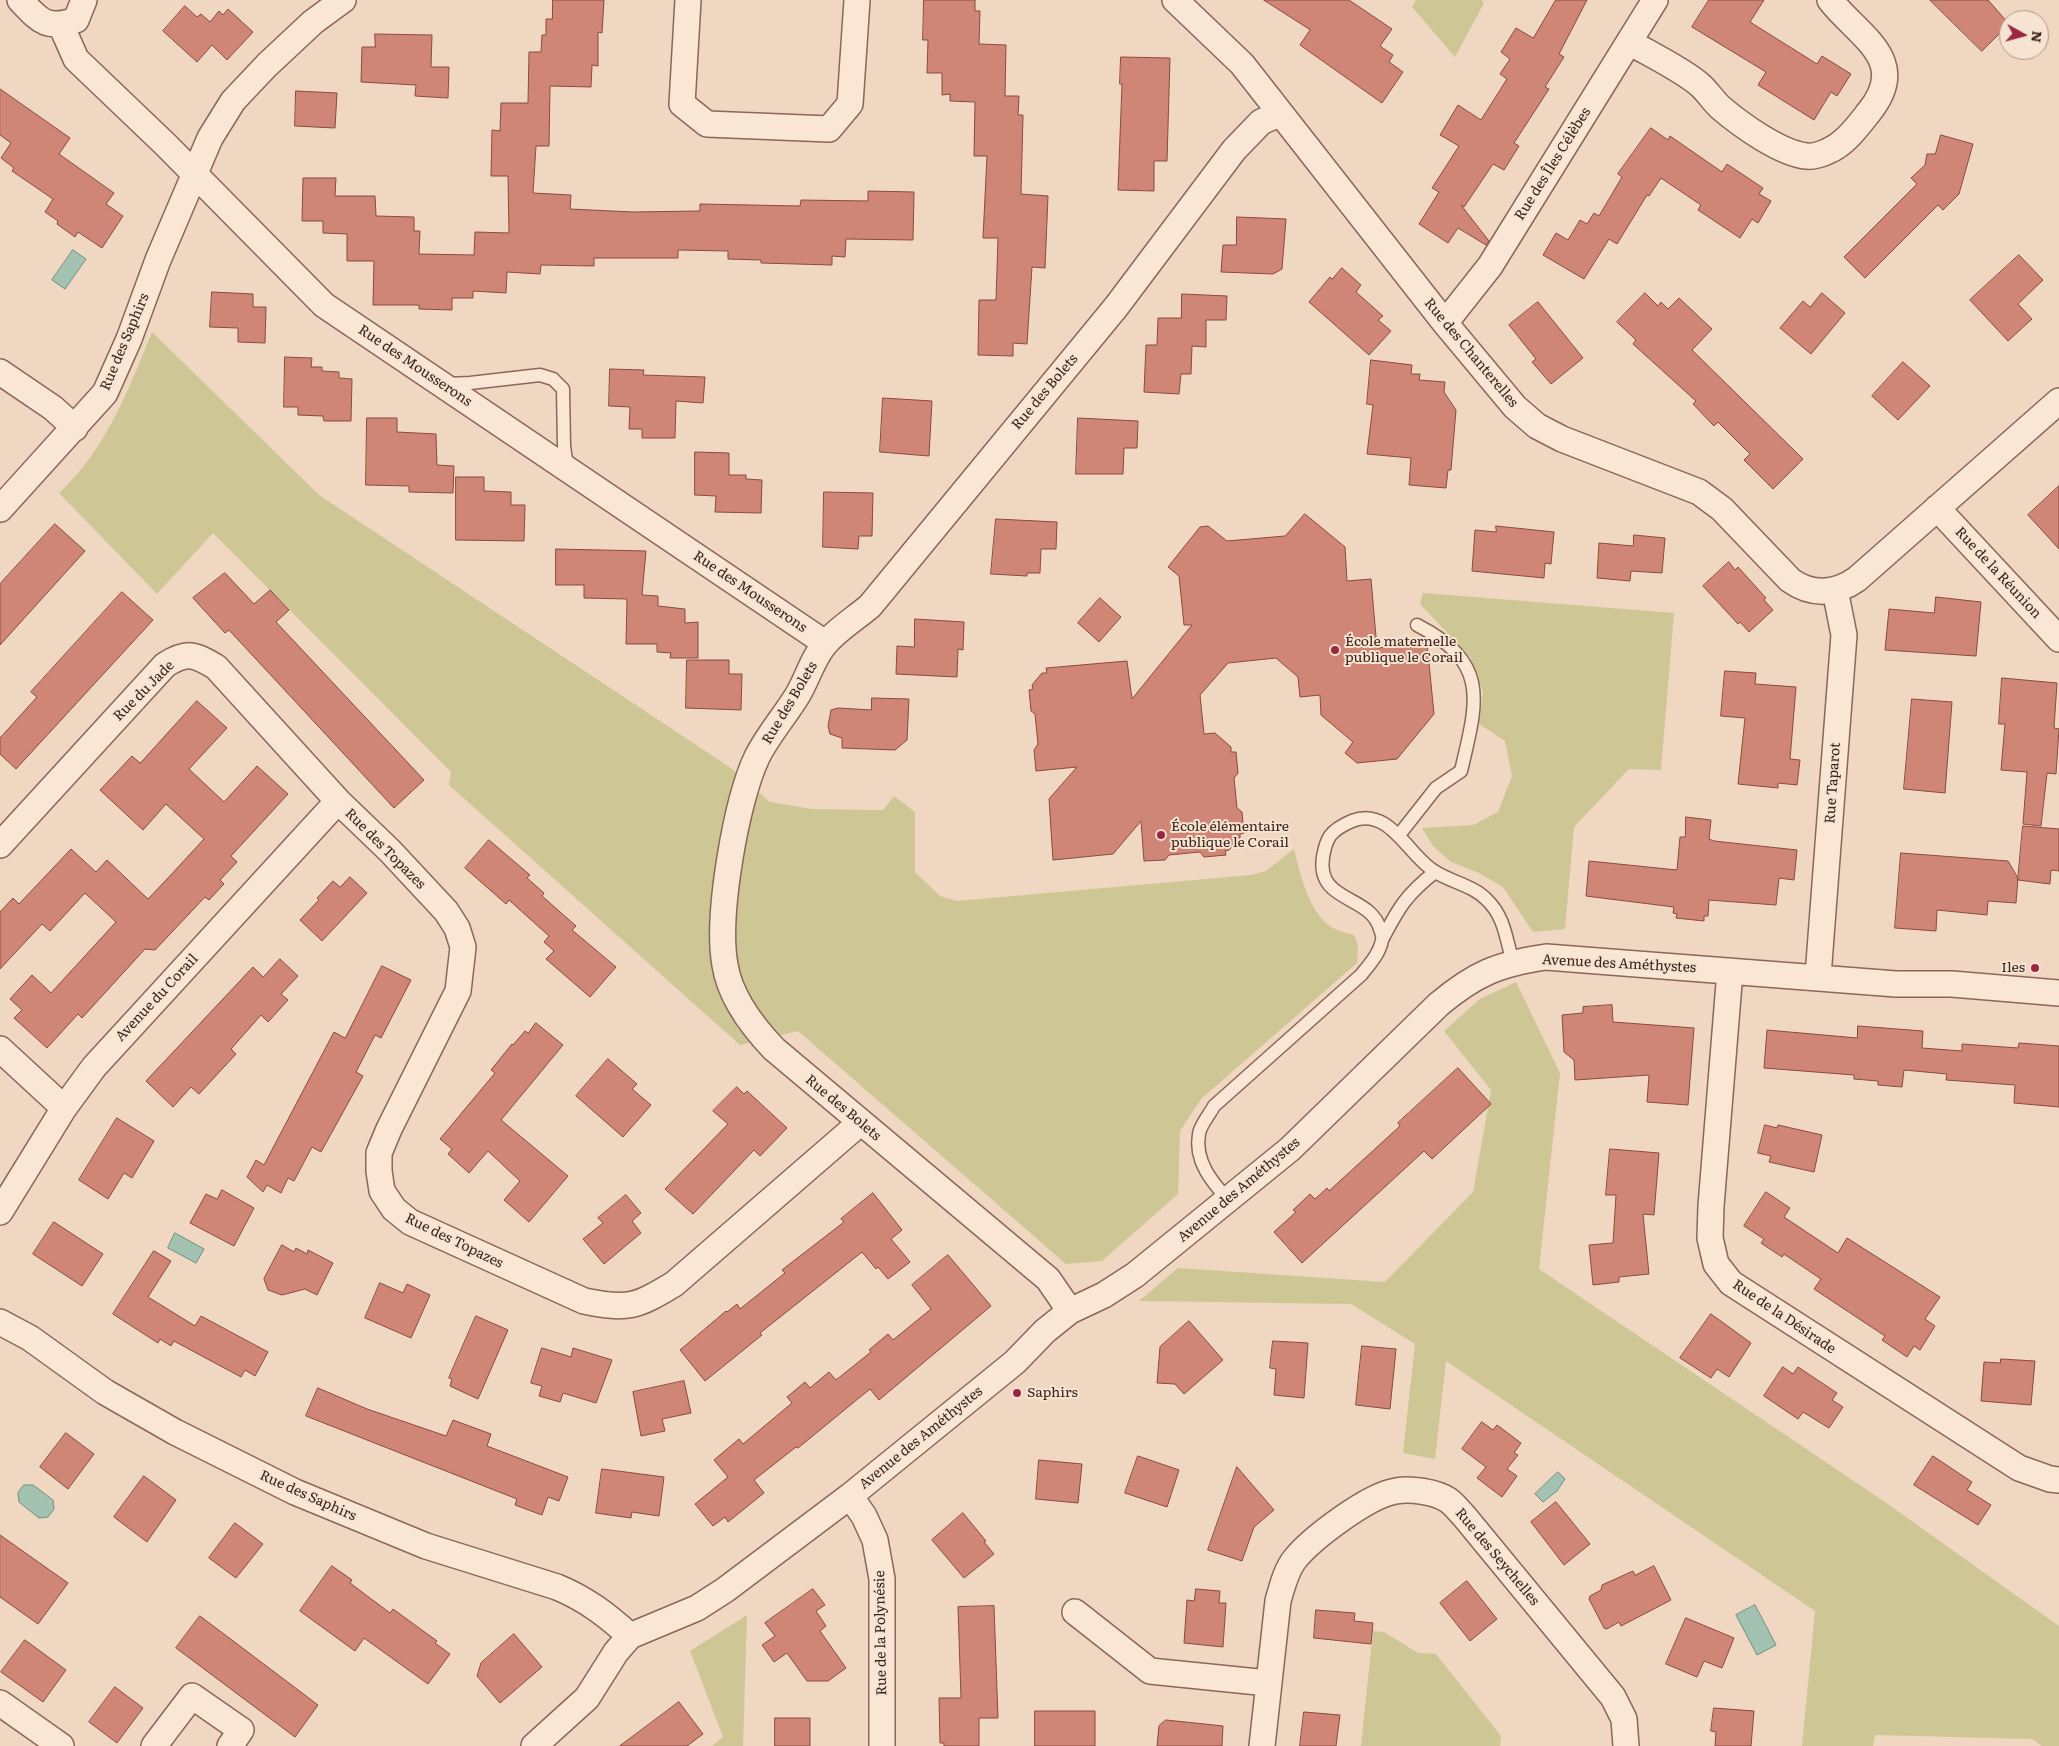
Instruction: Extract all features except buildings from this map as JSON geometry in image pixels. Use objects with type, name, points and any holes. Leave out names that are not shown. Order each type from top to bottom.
[{"type":"street","points":[[20,0],[40,22],[61,25],[76,20],[84,0]]},
{"type":"street","points":[[196,175],[210,138],[233,101],[267,65],[313,22],[342,0]]},
{"type":"street","points":[[688,0],[682,104],[706,124],[829,129],[850,104],[857,0]]},
{"type":"street","name":"Rue des Chanterelles","points":[[1175,0],[1242,64],[1279,114],[1444,323],[1515,407],[1537,426],[1605,457],[1699,492],[1722,509],[1790,580],[1810,590],[1835,590],[1845,587],[1871,567],[1937,508]]},
{"type":"street","name":"Rue des Îles Célèbes","points":[[1444,323],[1490,266],[1655,0]]},
{"type":"street","points":[[1629,42],[1700,84],[1719,106],[1742,124],[1789,151],[1808,156],[1829,151],[1849,136],[1875,105],[1884,87],[1885,67],[1876,46],[1844,18],[1830,0]]},
{"type":"street","name":"Rue des Mousserons","points":[[61,25],[76,59],[196,175],[324,305],[825,643]]},
{"type":"street","name":"Rue des Bolets","points":[[1070,1311],[1048,1279],[774,1050],[756,1031],[734,992],[725,967],[722,942],[726,895],[738,820],[747,783],[769,735],[797,696],[825,643],[870,606],[1116,306],[1234,150],[1261,122],[1279,114]]},
{"type":"street","name":"Rue des Saphirs","points":[[0,509],[76,428],[105,394],[129,339],[158,260],[196,175]]},
{"type":"street","points":[[0,372],[53,408],[76,428]]},
{"type":"street","points":[[1937,508],[2059,401]]},
{"type":"street","name":"Rue de la Réunion","points":[[1937,508],[2059,639]]},
{"type":"street","name":"Rue Taparot","points":[[1818,976],[1844,635],[1835,590]]},
{"type":"street","name":"Rue du Jade","points":[[0,845],[165,665],[177,657],[188,654],[202,658],[216,667],[338,801]]},
{"type":"street","name":"Rue des Topazes","points":[[338,801],[390,851],[446,911],[457,928],[463,947],[458,991],[389,1129],[380,1153],[379,1171],[382,1192],[394,1209],[410,1222],[584,1301],[614,1307],[643,1302],[674,1284],[861,1122]]},
{"type":"street","name":"Avenue du Corail","points":[[0,1212],[64,1108],[94,1067],[338,801]]},
{"type":"street","name":"Avenue des Améthystes","points":[[534,1746],[587,1698],[616,1652],[630,1636],[697,1608],[725,1590],[850,1496],[1015,1362],[1045,1331],[1070,1311],[1104,1296],[1135,1275],[1229,1201],[1290,1149],[1439,1004],[1460,987],[1481,974],[1513,962],[1546,957],[1818,976],[1896,984],[1952,984],[2059,993]]},
{"type":"street","name":"Rue de la Désirade","points":[[1730,971],[1711,1206],[1710,1238],[1716,1264],[1731,1283],[2011,1463],[2043,1476],[2059,1480]]},
{"type":"street","points":[[0,1049],[64,1108]]},
{"type":"street","name":"Rue des Saphirs","points":[[0,1322],[30,1338],[106,1392],[175,1432],[295,1492],[426,1546],[557,1587],[578,1596],[604,1613],[630,1636]]},
{"type":"street","name":"Rue des Seychelles","points":[[1262,1746],[1278,1601],[1282,1584],[1295,1559],[1346,1515],[1376,1497],[1396,1490],[1418,1491],[1447,1499],[1464,1516],[1613,1697],[1624,1719],[1626,1746]]},
{"type":"street","name":"Rue de la Polynésie","points":[[850,1496],[864,1516],[874,1540],[882,1579],[882,1746]]},
{"type":"street","points":[[1075,1612],[1150,1671],[1268,1683]]},
{"type":"street","points":[[154,1746],[192,1696],[241,1730],[230,1746]]},
{"type":"street","points":[[0,1703],[61,1746]]},
{"type":"lane","points":[[442,384],[470,383],[540,374],[553,379],[563,390],[564,446],[568,470]]},
{"type":"lane","points":[[1399,835],[1436,788],[1461,771],[1474,710],[1474,689],[1465,662],[1439,636],[1417,625]]},
{"type":"lane","points":[[1383,938],[1378,923],[1370,912],[1333,890],[1324,880],[1323,858],[1330,835],[1344,825],[1360,818],[1378,820],[1399,835],[1420,861],[1434,872],[1473,890],[1487,899],[1500,917],[1506,930],[1513,962]]},
{"type":"lane","points":[[1229,1201],[1217,1187],[1198,1157],[1199,1132],[1214,1106],[1361,975],[1376,954],[1406,898],[1434,872]]},
{"type":"shaded area","points":[[1416,0],[1482,0],[1484,3],[1455,57],[1412,7]]},
{"type":"shaded area","points":[[73,250],[86,259],[65,289],[52,280]]},
{"type":"shaded area","points":[[152,332],[319,495],[731,768],[770,802],[812,809],[883,810],[894,796],[915,812],[915,872],[940,896],[957,901],[1251,875],[1266,871],[1294,849],[1307,894],[1319,915],[1335,929],[1354,935],[1358,946],[1357,963],[1201,1099],[1180,1131],[1178,1194],[1102,1261],[1066,1264],[798,1031],[740,1045],[449,785],[451,772],[213,533],[157,594],[59,493],[90,458],[103,439],[125,397]]},
{"type":"shaded area","points":[[1423,593],[1674,613],[1661,770],[1629,769],[1574,827],[1565,929],[1533,932],[1503,887],[1479,873],[1451,862],[1433,846],[1422,828],[1473,825],[1498,812],[1512,776],[1505,741],[1479,724],[1483,692],[1470,657],[1420,604]]},
{"type":"shaded area","points":[[1516,982],[1560,1073],[1539,1269],[1885,1502],[2059,1626],[2059,1746],[2042,1746],[2032,1739],[1875,1735],[1873,1746],[1802,1746],[1815,1611],[1446,1361],[1435,1459],[1403,1453],[1415,1344],[1351,1304],[1139,1301],[1178,1268],[1385,1282],[1473,1192],[1491,1090],[1444,1031],[1480,999]]},
{"type":"shaded area","points":[[175,1233],[204,1249],[196,1263],[168,1248]]},
{"type":"shaded area","points":[[1558,1472],[1565,1479],[1557,1491],[1543,1502],[1535,1494]]},
{"type":"shaded area","points":[[24,1485],[33,1485],[53,1500],[54,1509],[48,1517],[39,1518],[19,1502],[18,1493]]},
{"type":"shaded area","points":[[1755,1605],[1776,1645],[1757,1655],[1736,1615]]},
{"type":"shaded area","points":[[747,1615],[743,1746],[712,1746],[723,1737],[690,1651]]},
{"type":"shaded area","points":[[1373,1631],[1384,1632],[1418,1653],[1436,1654],[1501,1736],[1500,1746],[1361,1746]]},
{"type":"place","name":"École maternelle publique le Corail","points":[[1335,650]]},
{"type":"place","name":"École élémentaire publique le Corail","points":[[1161,835]]},
{"type":"place","name":"Iles","points":[[2035,968]]},
{"type":"place","name":"Saphirs","points":[[1017,1393]]}]
